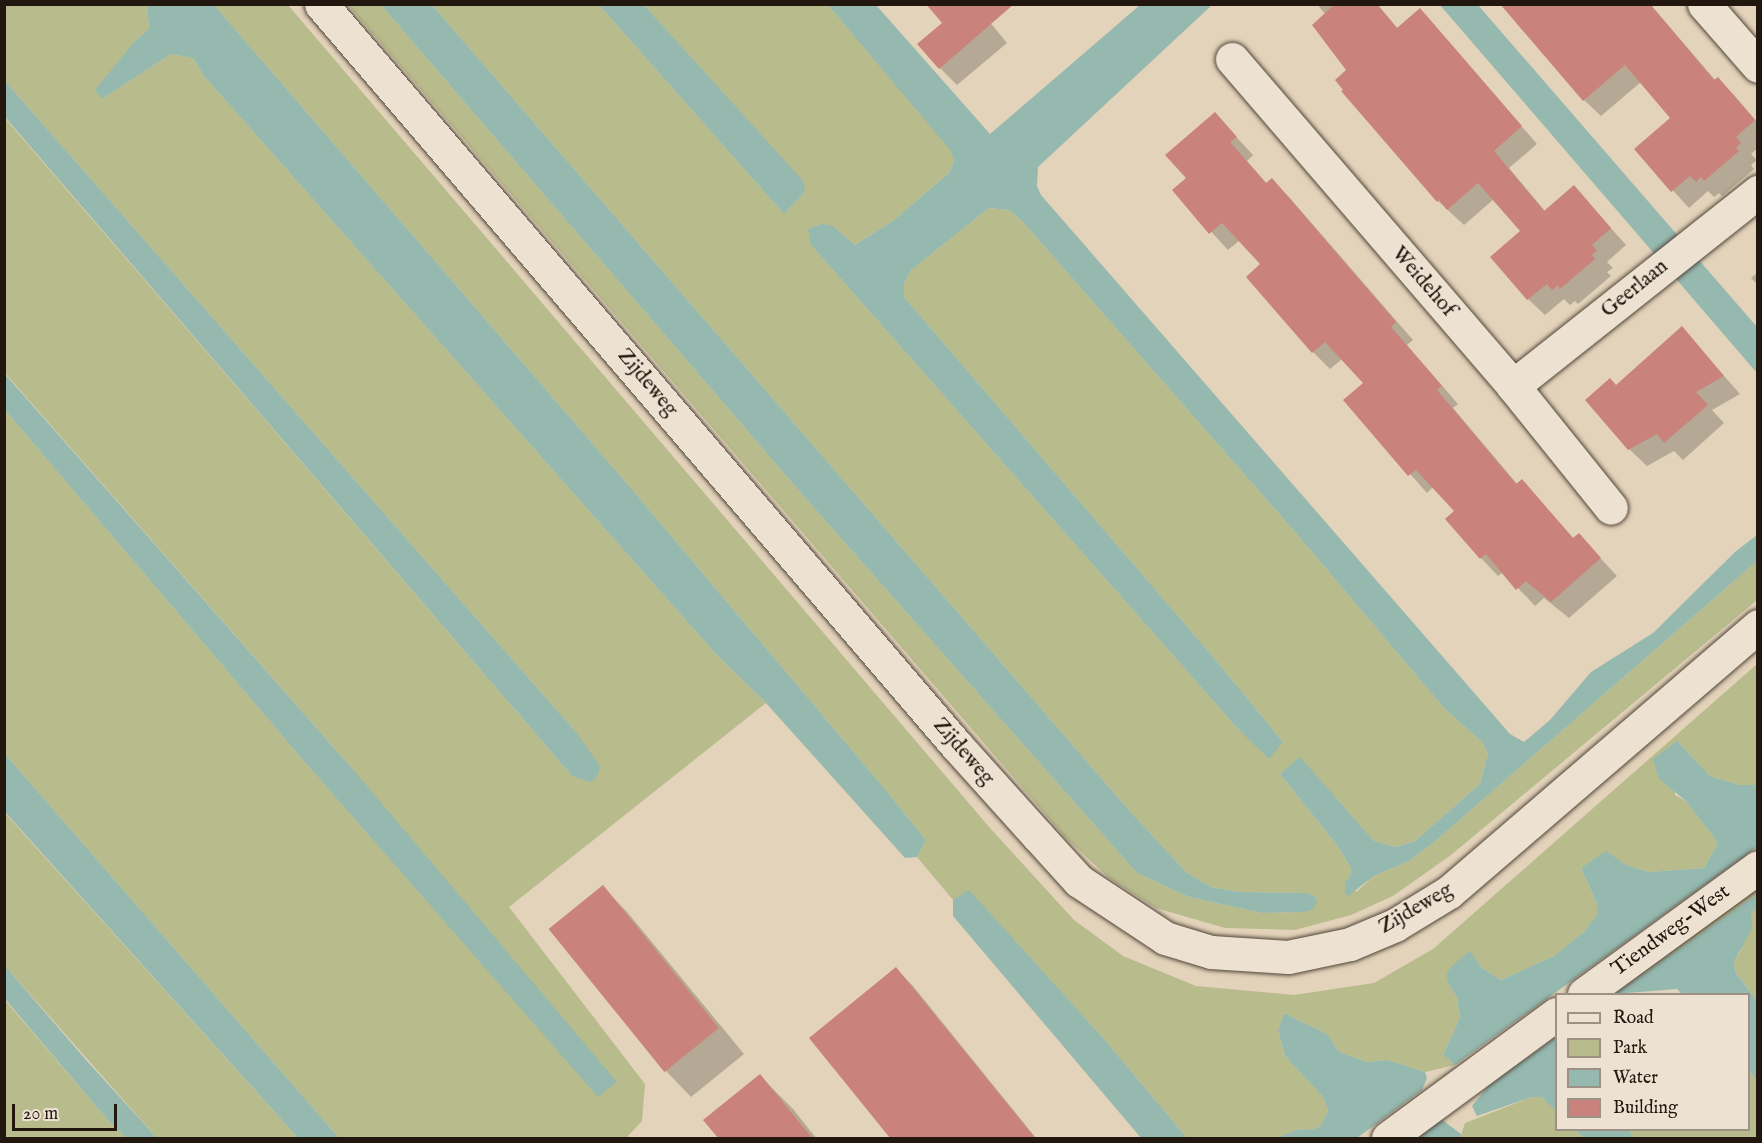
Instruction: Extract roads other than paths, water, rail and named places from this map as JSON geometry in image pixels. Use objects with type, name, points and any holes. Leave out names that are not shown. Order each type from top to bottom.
[{"type":"main road","name":"Zijdeweg","points":[[321,4],[957,746],[1044,844],[1079,881],[1165,938],[1211,952],[1288,957],[1350,944],[1395,925],[1449,892],[1758,626]]},
{"type":"main road","points":[[1704,4],[1758,66]]},
{"type":"main road","name":"Weidehof","points":[[1232,59],[1513,386],[1611,508]]},
{"type":"main road","name":"Geerlaan","points":[[1513,386],[1758,192]]},
{"type":"main road","name":"Tiendweg-West","points":[[1585,993],[1758,867]]},
{"type":"main road","points":[[1388,1138],[1555,1015]]},
{"type":"water","points":[[147,5],[214,5],[629,486],[889,794],[926,840],[917,857],[905,858],[766,703],[715,653],[204,76],[193,58],[171,54],[102,99],[95,90],[135,41],[149,29]]},
{"type":"water","points":[[381,5],[432,5],[1127,808],[1186,872],[1211,887],[1239,892],[1307,893],[1314,896],[1317,901],[1313,909],[1304,912],[1262,913],[1189,897],[1137,873],[801,493]]},
{"type":"water","points":[[599,5],[644,5],[803,181],[805,187],[803,194],[784,214]]},
{"type":"water","points":[[828,5],[876,5],[990,134],[1140,5],[1212,5],[1038,167],[1037,186],[1041,195],[1510,734],[1524,742],[1550,720],[1591,672],[1653,633],[1735,552],[1757,535],[1757,561],[1433,843],[1409,861],[1374,876],[1348,896],[1345,893],[1345,882],[1350,877],[1351,868],[1337,845],[1280,774],[1300,757],[1374,841],[1396,847],[1415,841],[1480,784],[1488,754],[1483,743],[1444,708],[1296,533],[1022,221],[1009,210],[989,208],[911,270],[904,284],[904,297],[1214,658],[1283,742],[1269,759],[1239,730],[811,245],[808,229],[822,224],[833,226],[855,245],[894,220],[949,173],[954,162],[951,151]]},
{"type":"water","points":[[1440,5],[1478,5],[1757,327],[1757,373]]},
{"type":"water","points":[[5,81],[575,731],[600,766],[598,775],[591,782],[572,776],[5,117]]},
{"type":"water","points":[[4,373],[350,766],[617,1082],[598,1097],[303,760],[5,410]]},
{"type":"water","points":[[1677,741],[1710,776],[1740,785],[1757,785],[1757,847],[1455,1065],[1443,1055],[1460,1018],[1457,998],[1447,981],[1447,972],[1470,951],[1482,968],[1501,980],[1554,956],[1584,932],[1597,915],[1597,904],[1581,868],[1606,851],[1626,865],[1648,872],[1704,868],[1718,843],[1686,801],[1659,779],[1653,759]]},
{"type":"water","points":[[5,754],[339,1138],[298,1138],[5,812]]},
{"type":"water","points":[[969,890],[1104,1039],[1187,1138],[1141,1138],[953,916],[953,900]]},
{"type":"water","points":[[1757,894],[1757,909],[1751,912],[1752,928],[1734,962],[1736,973],[1757,1001],[1757,1081],[1750,1071],[1750,993],[1681,993],[1677,989],[1616,993]]},
{"type":"water","points":[[5,966],[157,1138],[126,1138],[107,1119],[5,999]]},
{"type":"water","points":[[1284,1013],[1327,1034],[1339,1052],[1367,1062],[1387,1060],[1425,1072],[1427,1078],[1422,1090],[1357,1138],[1277,1138],[1296,1130],[1315,1129],[1322,1124],[1328,1110],[1323,1097],[1285,1056],[1278,1031]]},
{"type":"water","points":[[1555,1038],[1555,1110],[1541,1097],[1532,1097],[1477,1116],[1472,1106],[1488,1086]]},
{"type":"water","points":[[1441,1119],[1461,1134],[1460,1138],[1415,1138]]},
{"type":"water","points":[[1576,1131],[1629,1131],[1635,1138],[1584,1138]]}]
